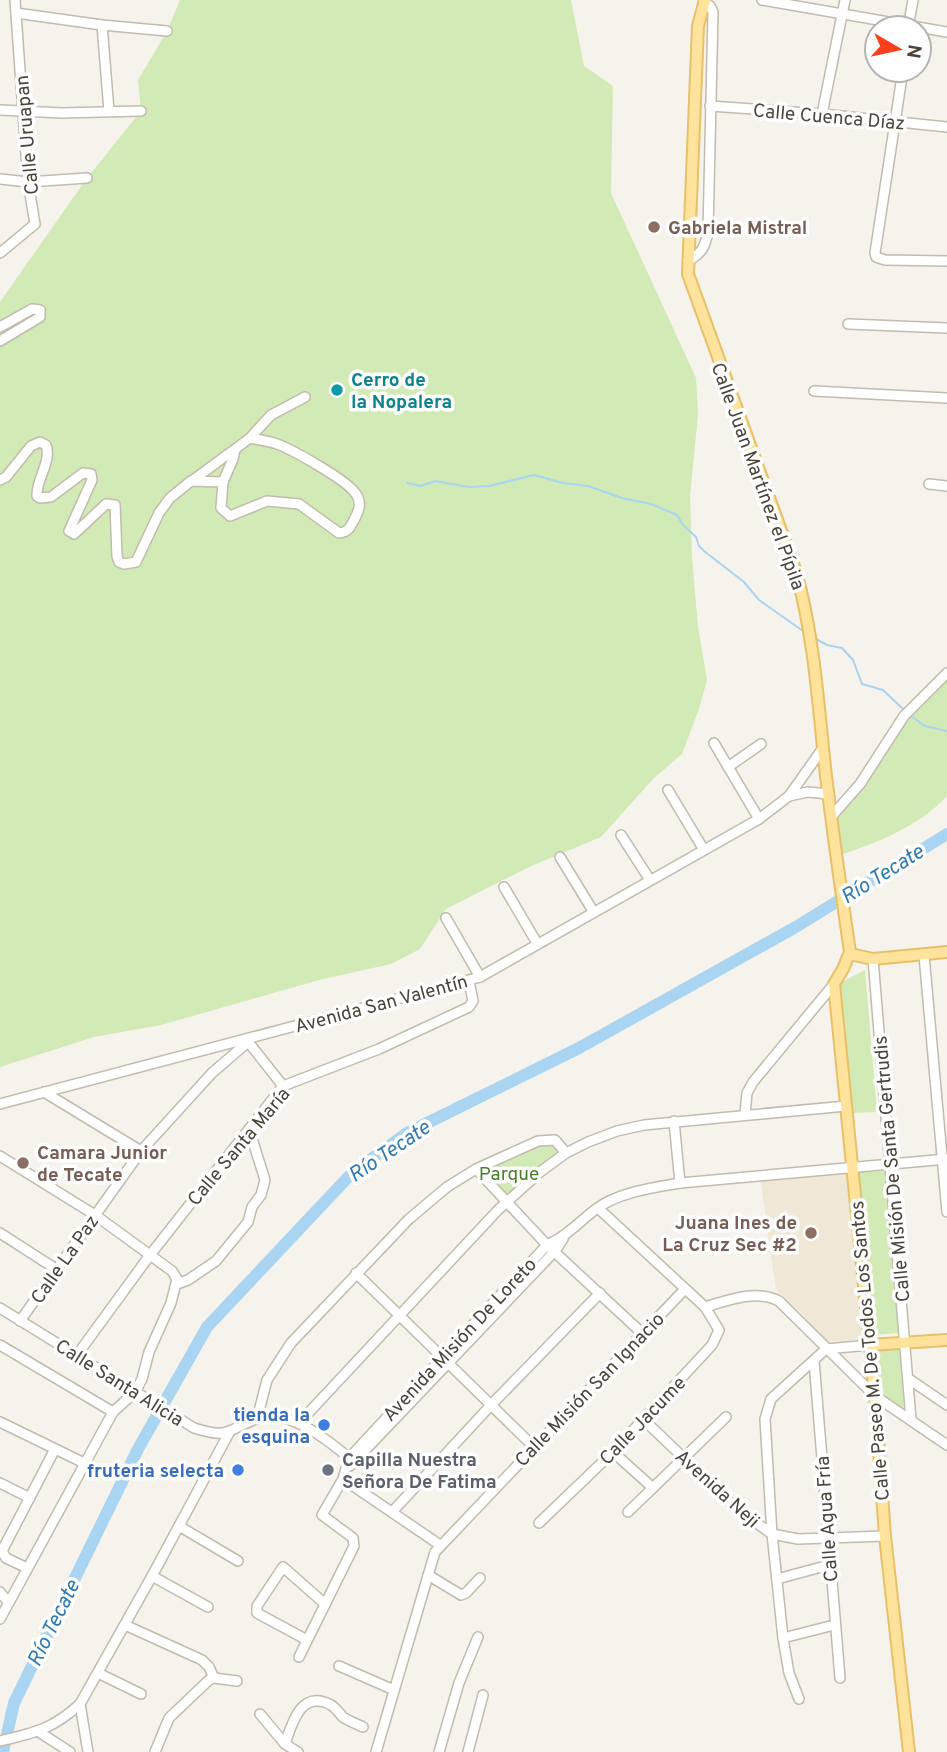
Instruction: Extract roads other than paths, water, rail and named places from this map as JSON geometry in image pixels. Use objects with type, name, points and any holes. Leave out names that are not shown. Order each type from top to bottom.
[{"type":"main road","name":"Calle Juan Martínez el Pípila","points":[[705,1],[698,26],[688,274],[780,527],[803,599],[815,668],[831,817],[850,954]]},
{"type":"main road","points":[[834,984],[850,954],[873,958],[947,953]]},
{"type":"main road","name":"Calle Paseo M. De Todos Los Santos","points":[[834,984],[875,1396],[885,1536],[909,1752]]},
{"type":"main road","points":[[869,1345],[947,1340]]},
{"type":"street","name":"Calle Uruapan","points":[[0,253],[35,224],[27,182],[15,0]]},
{"type":"street","points":[[763,0],[863,19]]},
{"type":"street","points":[[822,114],[845,0]]},
{"type":"street","points":[[688,261],[701,253],[708,232],[713,12],[705,1]]},
{"type":"street","points":[[16,13],[167,32]]},
{"type":"street","points":[[102,25],[109,111]]},
{"type":"street","points":[[901,84],[874,249],[876,257],[885,260],[947,261]]},
{"type":"street","name":"Calle Cuenca Díaz","points":[[710,106],[947,127]]},
{"type":"street","points":[[0,110],[23,113],[141,111]]},
{"type":"street","points":[[0,179],[27,182],[87,178]]},
{"type":"street","points":[[0,327],[32,309],[40,310],[40,317],[0,341]]},
{"type":"street","points":[[848,324],[947,328]]},
{"type":"street","points":[[814,391],[947,398]]},
{"type":"street","points":[[0,480],[6,477],[31,446],[40,442],[46,445],[48,452],[37,496],[51,497],[83,473],[91,474],[92,480],[69,531],[74,534],[106,505],[115,505],[119,562],[136,562],[159,513],[170,498],[250,438],[271,415],[304,397]]},
{"type":"street","points":[[234,450],[223,482],[221,508],[230,516],[271,500],[302,505],[339,533],[350,528],[360,508],[356,495],[349,487],[275,443],[250,438]]},
{"type":"street","points":[[191,481],[223,482]]},
{"type":"street","points":[[929,484],[947,486]]},
{"type":"street","points":[[831,817],[860,784],[904,716],[947,673]]},
{"type":"street","points":[[714,743],[759,819]]},
{"type":"street","points":[[729,767],[761,744]]},
{"type":"street","name":"Avenida San Valentín","points":[[0,1104],[247,1041],[480,977],[759,819],[789,796],[823,748]]},
{"type":"street","points":[[668,790],[704,850]]},
{"type":"street","points":[[789,796],[808,792],[829,794]]},
{"type":"street","points":[[621,835],[650,880]]},
{"type":"street","points":[[561,857],[593,911]]},
{"type":"street","points":[[504,887],[537,943]]},
{"type":"street","points":[[446,918],[480,977]]},
{"type":"street","points":[[924,955],[945,1159],[947,1212]]},
{"type":"street","name":"Calle Misión De Santa Gertrudis","points":[[873,958],[911,1420]]},
{"type":"street","name":"Calle Santa María","points":[[77,1355],[150,1255],[283,1086],[379,1049],[469,1007],[473,1000],[469,981]]},
{"type":"street","points":[[746,1114],[747,1093],[753,1082],[834,984]]},
{"type":"street","points":[[247,1041],[283,1086]]},
{"type":"street","name":"Calle La Paz","points":[[20,1321],[141,1151],[212,1073],[247,1041]]},
{"type":"street","points":[[44,1092],[141,1151]]},
{"type":"street","points":[[299,1423],[507,1202],[540,1171],[566,1153],[617,1131],[674,1121],[846,1106]]},
{"type":"street","points":[[674,1121],[680,1183]]},
{"type":"street","points":[[177,1284],[188,1280],[216,1261],[248,1223],[252,1207],[261,1195],[265,1180],[249,1129]]},
{"type":"street","points":[[257,1419],[267,1380],[290,1343],[427,1202],[477,1168],[547,1139],[561,1144],[566,1153]]},
{"type":"street","points":[[0,1156],[95,1215],[175,1274],[177,1284],[135,1392],[113,1412],[0,1619]]},
{"type":"street","points":[[551,1248],[598,1208],[623,1196],[680,1183],[945,1159]]},
{"type":"street","points":[[477,1168],[551,1248],[643,1334]]},
{"type":"street","points":[[598,1208],[705,1307],[741,1297],[760,1296],[774,1299],[786,1307],[875,1396],[947,1445]]},
{"type":"street","points":[[0,1233],[56,1269]]},
{"type":"street","name":"Avenida Misión De Loreto","points":[[325,1604],[355,1542],[322,1515],[350,1462],[551,1248]]},
{"type":"street","points":[[356,1273],[534,1447]]},
{"type":"street","name":"Calle Misión San Ignacio","points":[[376,1752],[435,1552],[685,1289]]},
{"type":"street","points":[[393,1511],[600,1293]]},
{"type":"street","name":"Calle Jacume","points":[[539,1523],[612,1452],[712,1345],[719,1330],[705,1307]]},
{"type":"street","name":"Calle Santa Alicia","points":[[0,1308],[194,1427],[206,1432],[229,1433]]},
{"type":"street","points":[[0,1345],[113,1412]]},
{"type":"street","points":[[799,1699],[789,1673],[783,1638],[772,1534],[765,1419],[771,1399],[826,1349],[869,1345]]},
{"type":"street","name":"Calle Agua Fría","points":[[814,1361],[840,1678]]},
{"type":"street","points":[[909,1379],[947,1405]]},
{"type":"street","points":[[0,1741],[39,1732],[63,1720],[80,1704],[229,1433],[257,1419],[277,1416],[299,1423],[350,1462]]},
{"type":"street","points":[[628,1512],[726,1417]]},
{"type":"street","name":"Avenida Neji","points":[[643,1419],[737,1509],[772,1534],[799,1539],[885,1536]]},
{"type":"street","points":[[0,1422],[84,1463]]},
{"type":"street","points":[[27,1568],[6,1558],[2,1551],[55,1449]]},
{"type":"street","points":[[612,1452],[653,1488]]},
{"type":"street","points":[[343,1479],[440,1545]]},
{"type":"street","points":[[0,1483],[30,1498]]},
{"type":"street","points":[[179,1526],[238,1561]]},
{"type":"street","points":[[777,1579],[829,1565]]},
{"type":"street","points":[[299,1657],[325,1604],[282,1567],[257,1606],[257,1613],[307,1640]]},
{"type":"street","points":[[152,1576],[208,1607]]},
{"type":"street","points":[[428,1576],[461,1595],[480,1578]]},
{"type":"street","points":[[0,1592],[8,1602]]},
{"type":"street","points":[[125,1625],[202,1660],[214,1678]]},
{"type":"street","points":[[783,1638],[834,1625]]},
{"type":"street","points":[[439,1752],[459,1683],[478,1637]]},
{"type":"street","points":[[339,1667],[394,1690]]},
{"type":"street","points":[[98,1673],[141,1694]]},
{"type":"street","points":[[155,1752],[169,1718],[186,1700],[214,1678],[237,1681]]},
{"type":"street","points":[[468,1752],[483,1695]]},
{"type":"street","points":[[285,1744],[293,1718],[302,1707],[310,1703],[320,1701],[334,1706],[345,1719],[363,1727]]},
{"type":"street","points":[[80,1704],[88,1752]]},
{"type":"street","points":[[260,1714],[285,1744],[298,1752]]},
{"type":"street","points":[[39,1732],[70,1752]]},
{"type":"waterway","points":[[407,483],[421,486],[435,481],[469,487],[489,486],[534,475],[588,486],[622,498],[651,504],[677,515],[704,551],[744,582],[759,600],[803,631]]},
{"type":"waterway","points":[[816,639],[842,648],[853,660],[862,684],[883,690],[903,709]]},
{"type":"waterway","points":[[911,716],[925,726],[947,731]]},
{"type":"waterway","name":"Río Tecate","points":[[3,1752],[14,1703],[138,1449],[207,1327],[353,1172],[407,1133],[579,1048],[794,928],[947,834]]},
{"type":"place","name":"Gabriela Mistral","points":[[654,227]]},
{"type":"place","name":"Cerro de la Nopalera","points":[[337,390]]},
{"type":"place","name":"Camara Junior de Tecate","points":[[23,1163]]},
{"type":"place","name":"Juana Ines de La Cruz Sec #2","points":[[811,1233]]},
{"type":"place","name":"tienda la esquina","points":[[324,1425]]},
{"type":"place","name":"fruteria selecta","points":[[238,1470]]},
{"type":"place","name":"Capilla Nuestra Señora De Fatima","points":[[328,1470]]},
{"type":"park label","name":"Parque","points":[[509,1173]]}]
